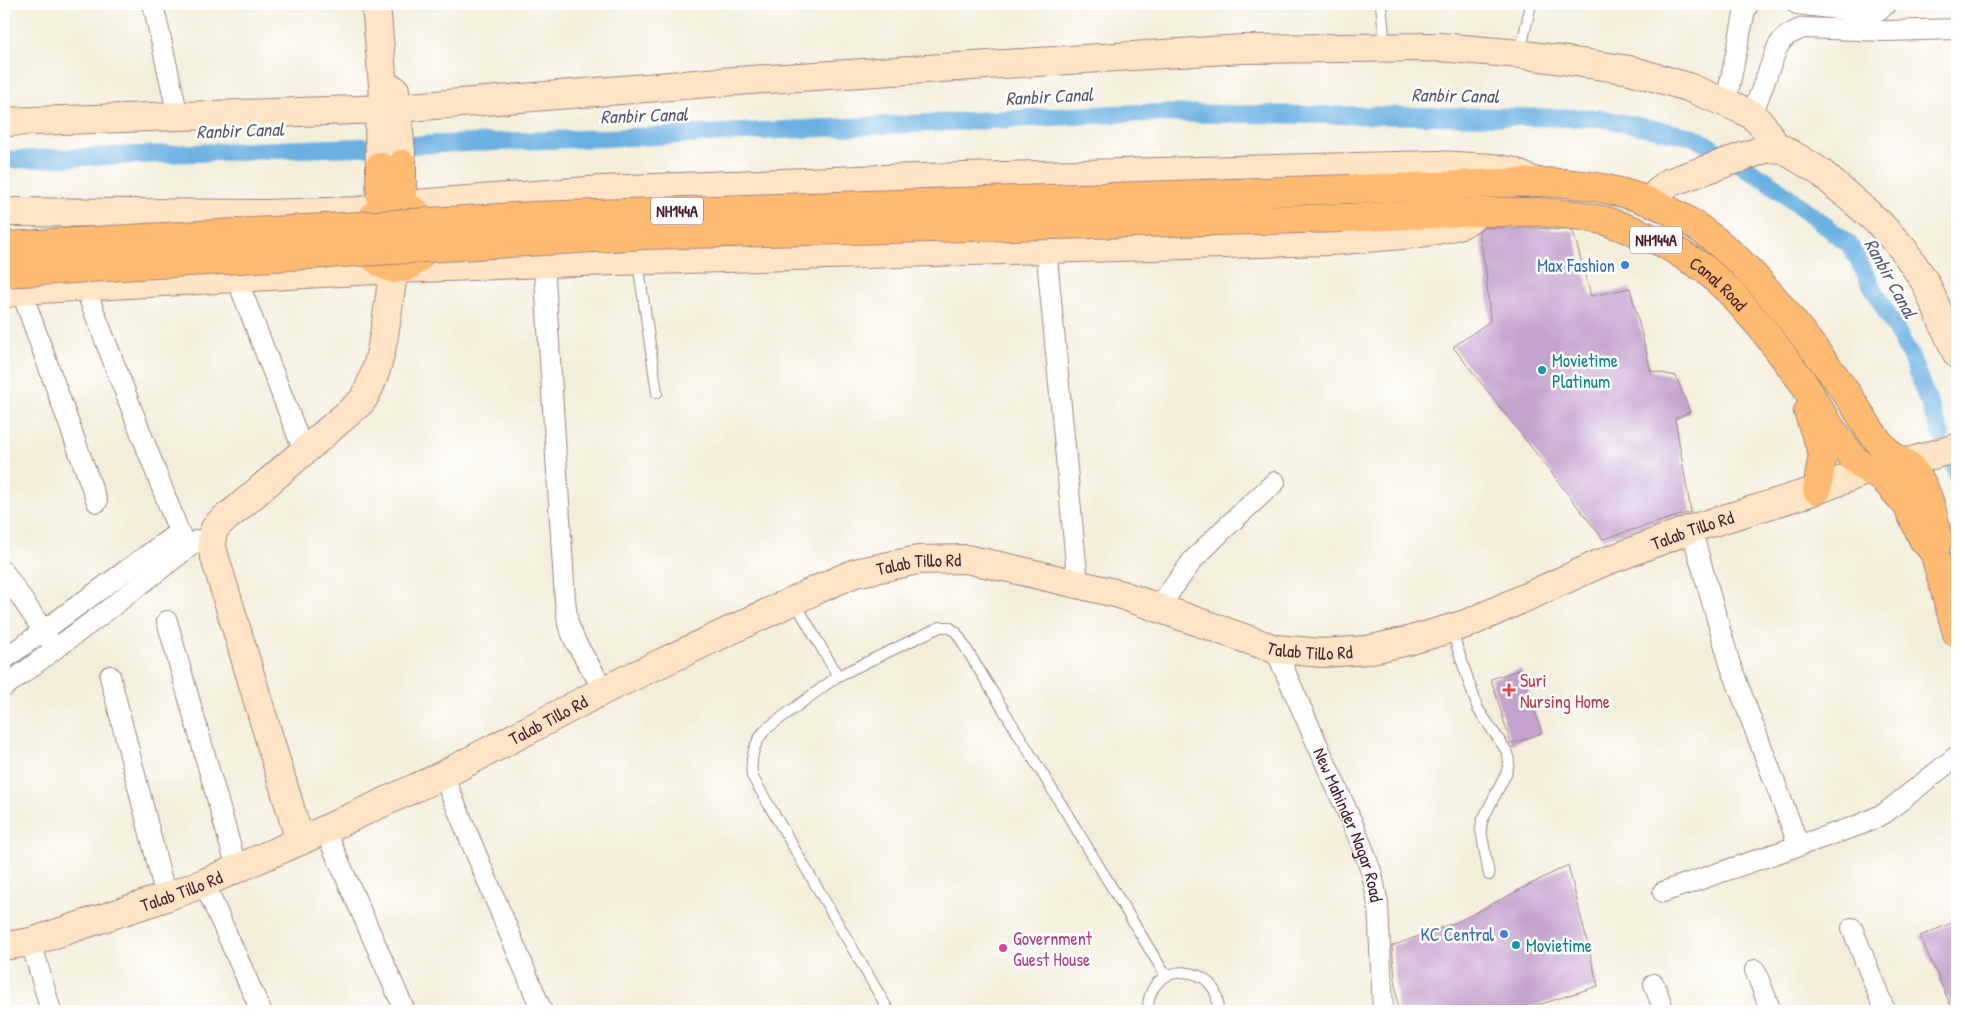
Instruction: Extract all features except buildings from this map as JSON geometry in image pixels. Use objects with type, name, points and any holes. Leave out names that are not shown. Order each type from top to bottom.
[{"type":"highway","points":[[391,165],[392,207]]},
{"type":"highway","name":"Canal Road","points":[[1534,181],[1588,186],[1623,192],[1667,209],[1719,241],[1741,262],[1794,324],[1847,393],[1873,434],[1897,458]]},
{"type":"highway","name":"NH144A","points":[[4,246],[536,216],[1350,189],[1534,181]]},
{"type":"highway","points":[[392,207],[416,212],[428,228],[429,238],[422,257],[414,264],[399,269],[383,266],[374,260],[368,251],[366,240],[366,229],[376,212],[392,207]]},
{"type":"highway","name":"Canal Road","points":[[10,286],[645,235],[1343,218],[1480,212],[1575,214],[1603,220],[1637,232],[1665,244],[1704,269],[1731,293],[1761,327],[1799,377],[1845,448],[1854,459],[1868,470]]},
{"type":"highway","points":[[1799,377],[1823,454],[1817,490]]},
{"type":"highway","name":"NH144A","points":[[1897,458],[1911,469],[1920,481],[1928,501],[1938,540],[1934,552]]},
{"type":"highway","name":"NH144A","points":[[1868,470],[1883,478],[1898,493],[1907,505],[1922,539],[1934,552],[1957,633]]},
{"type":"street","points":[[152,4],[178,116]]},
{"type":"street","points":[[376,4],[390,113]]},
{"type":"street","points":[[388,4],[391,165]]},
{"type":"street","points":[[1726,102],[1745,10],[1748,4]]},
{"type":"street","points":[[1797,4],[1870,13],[1879,11],[1886,4]]},
{"type":"street","points":[[1752,116],[1777,48],[1782,39],[1791,33],[1804,28],[1886,31],[1957,28]]},
{"type":"street","points":[[4,122],[178,116],[390,113],[720,82],[1242,48],[1385,47],[1440,48],[1520,54],[1630,70],[1726,102],[1752,116],[1763,126],[1766,151]]},
{"type":"street","points":[[1649,201],[1668,183],[1766,151],[1788,152],[1819,171],[1879,223],[1903,249],[1925,282],[1957,354]]},
{"type":"street","points":[[4,212],[265,214],[359,211],[601,190],[883,179],[1437,165],[1511,171],[1534,181]]},
{"type":"street","points":[[97,502],[10,286],[84,288],[399,269],[544,263],[1330,241],[1415,234],[1447,228],[1464,223],[1480,212]]},
{"type":"street","points":[[1046,248],[1078,584]]},
{"type":"street","points":[[544,263],[567,616],[576,644],[604,690]]},
{"type":"street","points":[[6,658],[92,595],[183,540],[215,526],[361,402],[370,390],[377,371],[399,269]]},
{"type":"street","points":[[237,279],[304,452]]},
{"type":"street","points":[[84,288],[183,540]]},
{"type":"street","points":[[1868,470],[1897,458],[1957,448]]},
{"type":"street","name":"Talab Tillo Rd","points":[[4,946],[31,942],[204,883],[237,869],[443,775],[604,690],[855,573],[918,560],[966,559],[1119,594],[1276,649],[1323,654],[1367,650],[1408,641],[1469,623],[1599,564],[1691,529],[1817,490],[1868,470]]},
{"type":"street","points":[[1158,608],[1200,552],[1275,482]]},
{"type":"street","points":[[215,526],[212,535],[214,551],[300,841]]},
{"type":"street","points":[[1691,529],[1730,664],[1798,846]]},
{"type":"street","points":[[4,687],[105,612],[183,540]]},
{"type":"street","points":[[4,572],[56,649]]},
{"type":"street","points":[[92,595],[105,612]]},
{"type":"street","points":[[72,608],[86,626]]},
{"type":"street","points":[[167,621],[237,869]]},
{"type":"street","name":"New Mahinder Nagar Road","points":[[1276,649],[1358,836],[1372,874],[1378,904],[1383,1011]]},
{"type":"street","points":[[110,676],[166,896]]},
{"type":"street","points":[[1664,892],[1862,824],[1885,813],[1957,756]]},
{"type":"street","points":[[443,775],[542,1011]]},
{"type":"street","points":[[325,830],[405,1011]]},
{"type":"street","points":[[204,883],[261,1011]]},
{"type":"street","points":[[1852,928],[1885,1011]]},
{"type":"street","points":[[31,942],[51,1011]]},
{"type":"street","points":[[1755,970],[1771,1011]]},
{"type":"street","points":[[1654,984],[1664,1011]]},
{"type":"lane","points":[[1381,4],[1385,47]]},
{"type":"lane","points":[[1520,54],[1531,4]]},
{"type":"lane","points":[[638,261],[657,393]]},
{"type":"lane","points":[[794,600],[838,676]]},
{"type":"lane","points":[[890,1011],[752,776],[751,764],[758,738],[766,729],[838,676],[940,627],[949,627],[956,632],[1166,976]]},
{"type":"lane","points":[[1450,628],[1476,703],[1508,753],[1509,763],[1506,774],[1482,821],[1481,830],[1489,875]]},
{"type":"lane","points":[[1148,1011],[1151,992],[1157,983],[1166,976],[1184,972],[1201,976],[1210,984],[1215,995],[1216,1011]]},
{"type":"waterway","name":"Ranbir Canal","points":[[4,160],[660,136],[1136,113],[1599,118],[1694,137],[1766,180],[1849,244],[1911,357],[1941,435]]},
{"type":"waterway","name":"Ranbir Canal","points":[[1955,468],[1957,474]]},
{"type":"place","name":"Max Fashion","points":[[1625,265]]},
{"type":"place","name":"Movietime Platinum","points":[[1542,370]]},
{"type":"place","name":"Suri Nursing Home","points":[[1509,690]]},
{"type":"place","name":"KC Central","points":[[1504,934]]},
{"type":"place","name":"Movietime","points":[[1516,945]]},
{"type":"place","name":"Government Guest House","points":[[1003,948]]}]
